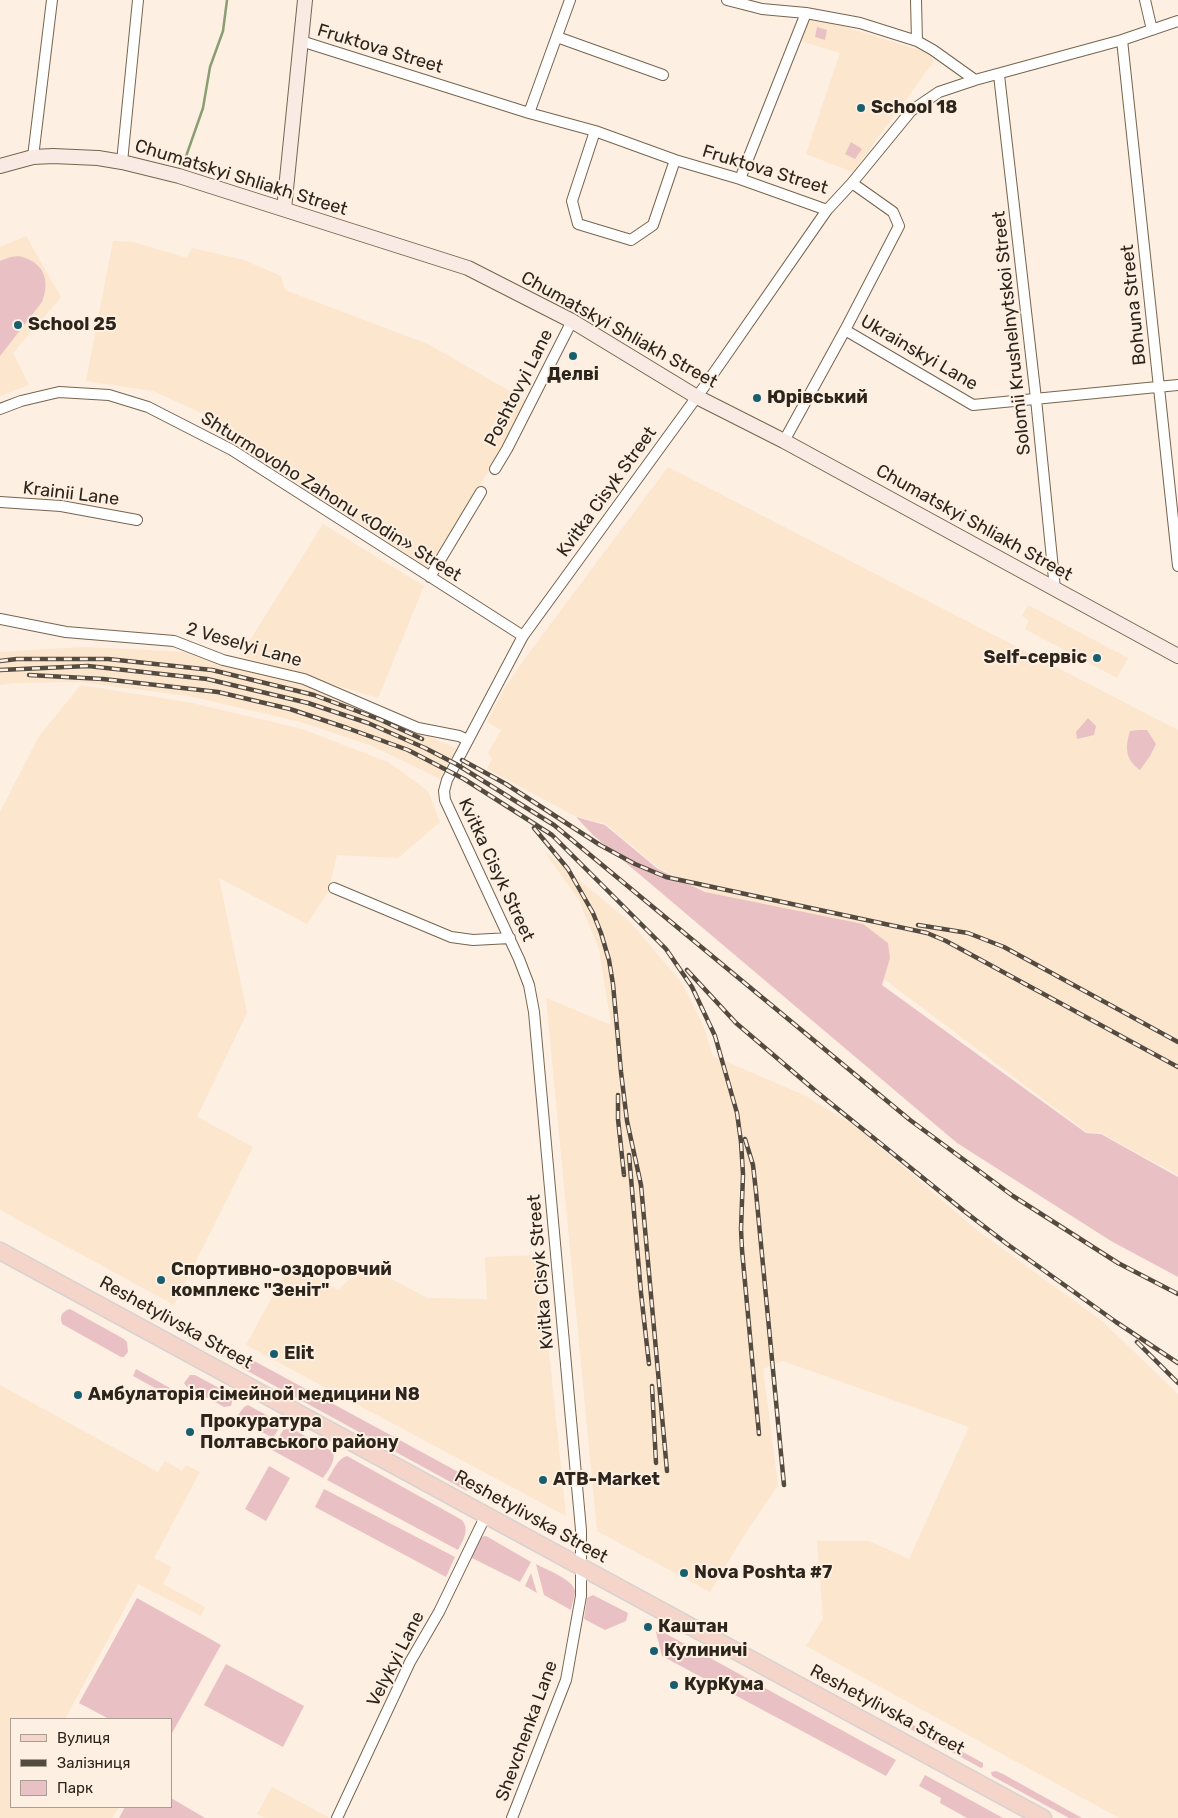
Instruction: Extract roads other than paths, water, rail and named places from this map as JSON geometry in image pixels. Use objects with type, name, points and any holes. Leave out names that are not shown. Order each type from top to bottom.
[{"type":"main road","points":[[284,210],[305,0]]},
{"type":"main road","name":"Chumatskyi Shliakh Street","points":[[0,166],[33,158],[53,156],[98,158],[122,162],[179,176],[468,268],[572,321],[697,397],[784,440],[1178,656]]},
{"type":"main road","name":"Reshetylivska Street","points":[[0,1251],[1043,1818]]},
{"type":"street","points":[[33,158],[52,0]]},
{"type":"street","points":[[122,162],[138,0]]},
{"type":"street","points":[[529,113],[570,0]]},
{"type":"street","points":[[727,0],[762,9],[806,13],[860,23],[917,42],[933,50],[975,80]]},
{"type":"street","points":[[916,0],[917,42]]},
{"type":"street","points":[[1145,0],[1152,30]]},
{"type":"street","points":[[740,180],[806,13]]},
{"type":"street","name":"Fruktova Street","points":[[301,41],[529,113],[595,131],[675,160],[827,210],[852,184],[911,110],[939,92],[975,80],[1122,40],[1178,21]]},
{"type":"street","points":[[557,37],[663,74]]},
{"type":"street","name":"Bohuna Street","points":[[1122,40],[1178,566]]},
{"type":"street","name":"Solomii Krushelnytskoi Street","points":[[999,75],[1036,400],[1054,589]]},
{"type":"street","points":[[595,131],[572,201],[578,224],[631,240],[653,225],[675,160]]},
{"type":"street","name":"Ukrainskyi Lane","points":[[784,440],[845,330],[899,226],[893,212],[852,184]]},
{"type":"street","name":"Kvitka Cisyk Street","points":[[581,1567],[580,1524],[534,1012],[529,985],[510,938],[444,796],[447,780],[522,636],[697,397],[827,210]]},
{"type":"street","name":"Poshtovyi Lane","points":[[495,468],[507,449],[572,321]]},
{"type":"street","name":"Ukrainskyi Lane","points":[[845,330],[973,404],[1036,400],[1178,385]]},
{"type":"street","name":"Shturmovoho Zahonu «Odin» Street","points":[[0,409],[21,401],[59,392],[109,395],[148,407],[232,450],[522,636]]},
{"type":"street","points":[[430,577],[481,492]]},
{"type":"street","name":"Krainii Lane","points":[[0,502],[61,506],[137,520]]},
{"type":"street","name":"2 Veselyi Lane","points":[[0,619],[66,632],[174,642],[223,660],[304,680],[418,728],[459,736],[468,740]]},
{"type":"street","points":[[334,888],[451,936],[473,940],[510,938]]},
{"type":"street","name":"Velykyi Lane","points":[[337,1818],[410,1662],[439,1612],[486,1515]]},
{"type":"street","name":"Shevchenka Lane","points":[[512,1818],[566,1680],[580,1604],[581,1567]]},
{"type":"waterway","points":[[183,165],[203,108],[210,67],[223,31],[227,0]]},
{"type":"railway","points":[[0,661],[17,659],[108,659],[212,670],[314,695],[381,720],[422,739]]},
{"type":"railway","points":[[0,670],[88,666],[207,679],[308,703],[368,723],[456,764],[554,825],[910,1120],[1013,1196],[1118,1263],[1178,1294]]},
{"type":"railway","points":[[29,675],[103,679],[218,692],[290,709],[408,750],[464,779],[552,835],[666,949],[692,987],[715,1036],[737,1113],[743,1174],[742,1250],[759,1434]]},
{"type":"railway","points":[[462,760],[506,784],[600,845],[635,864],[666,877],[927,933],[946,941],[1178,1067]]},
{"type":"railway","points":[[534,828],[568,869],[593,913],[609,960],[627,1121],[641,1185],[667,1471]]},
{"type":"railway","points":[[918,925],[968,933],[1004,947],[1178,1042]]},
{"type":"railway","points":[[687,970],[736,1023],[818,1093],[964,1211],[1116,1322],[1178,1363]]},
{"type":"railway","points":[[618,1095],[618,1119],[624,1175]]},
{"type":"railway","points":[[745,1139],[753,1165],[784,1485]]},
{"type":"railway","points":[[629,1155],[649,1364]]},
{"type":"railway","points":[[1137,1342],[1178,1383]]},
{"type":"railway","points":[[652,1386],[656,1463]]},
{"type":"place","name":"School 18","points":[[861,108]]},
{"type":"place","name":"School 25","points":[[18,325]]},
{"type":"place","name":"Делві","points":[[573,356]]},
{"type":"place","name":"Юрівський","points":[[757,398]]},
{"type":"place","name":"Self-сервіс","points":[[1097,658]]},
{"type":"place","name":"Спортивно-оздоровчий комплекс \"Зеніт\"","points":[[161,1280]]},
{"type":"place","name":"Elit","points":[[274,1354]]},
{"type":"place","name":"Амбулаторія сімейной медицини N8","points":[[78,1395]]},
{"type":"place","name":"Прокуратура Полтавського району","points":[[190,1432]]},
{"type":"place","name":"ATB-Market","points":[[543,1480]]},
{"type":"place","name":"Nova Poshta #7","points":[[684,1573]]},
{"type":"place","name":"Каштан","points":[[648,1627]]},
{"type":"place","name":"Кулиничі","points":[[654,1651]]},
{"type":"place","name":"КурКума","points":[[674,1685]]}]
